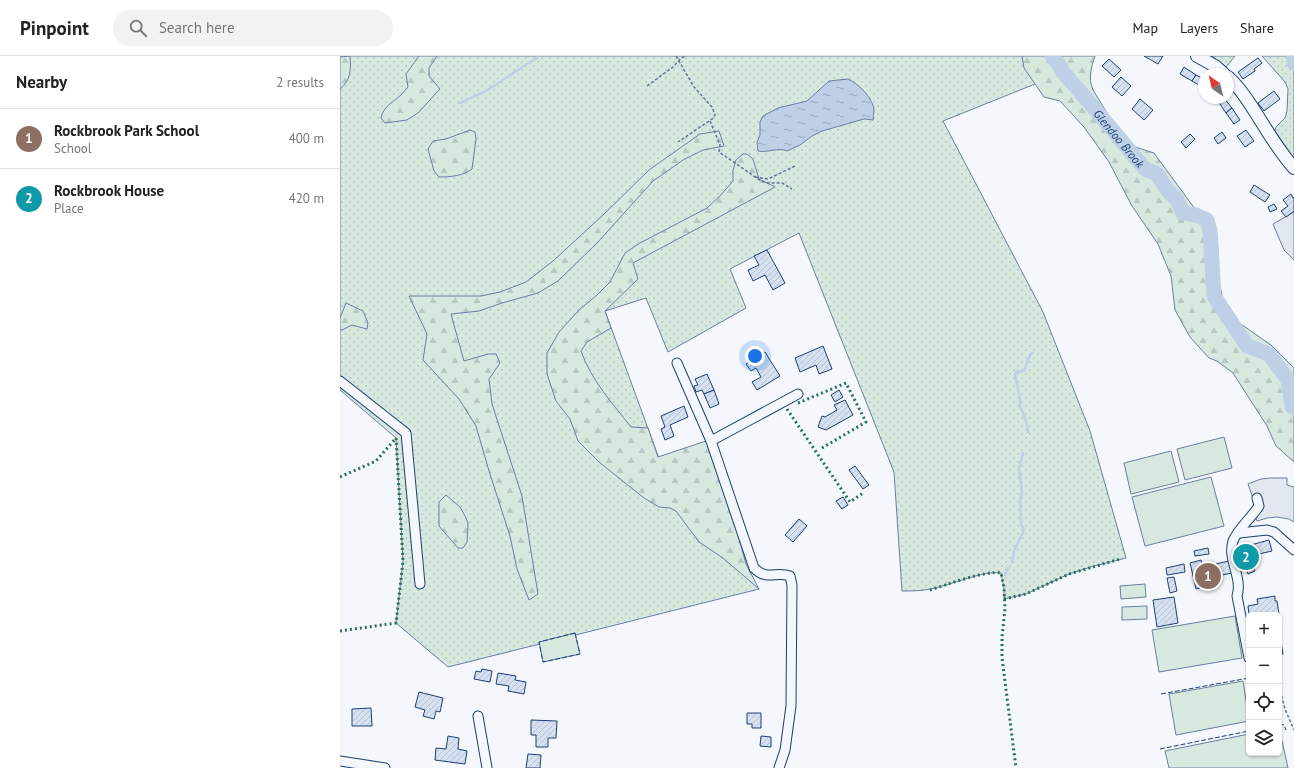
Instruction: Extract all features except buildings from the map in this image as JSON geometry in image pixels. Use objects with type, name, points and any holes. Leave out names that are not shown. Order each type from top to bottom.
[{"type":"main road","points":[[1197,56],[1217,68]]},
{"type":"main road","points":[[1234,84],[1260,117],[1286,159],[1294,168]]},
{"type":"street","points":[[677,363],[711,441],[754,568],[760,574],[771,576],[784,574],[790,576],[792,585],[791,706],[785,750],[779,768]]},
{"type":"street","points":[[340,381],[406,433],[420,584]]},
{"type":"street","points":[[711,441],[798,394]]},
{"type":"street","points":[[1247,648],[1237,596],[1239,590],[1232,554],[1233,541],[1258,502]]},
{"type":"street","points":[[1239,533],[1267,530],[1274,532],[1294,550]]},
{"type":"street","points":[[478,716],[487,768]]},
{"type":"street","points":[[340,761],[384,768]]},
{"type":"path","points":[[676,56],[694,87],[712,107],[715,115],[678,142]]},
{"type":"path","points":[[647,86],[674,67],[679,60],[686,56]]},
{"type":"path","points":[[710,120],[720,145],[719,152],[754,177],[765,182],[782,183],[792,189]]},
{"type":"path","points":[[754,177],[768,179],[795,166]]},
{"type":"path","points":[[1282,698],[1294,730]]},
{"type":"green space","points":[[340,56],[1071,56],[1035,84],[943,121],[1043,312],[1090,431],[1126,558],[1069,574],[1026,594],[1004,599],[1004,588],[1001,573],[985,574],[927,590],[902,591],[894,472],[799,233],[730,269],[746,308],[668,352],[646,298],[605,311],[676,505],[759,589],[448,667],[396,623],[403,561],[396,438],[340,390]]},
{"type":"green space","points":[[350,56],[350,74],[344,86],[340,89],[340,57]]},
{"type":"green space","points":[[419,56],[437,56],[429,68],[429,76],[440,89],[418,113],[407,120],[385,123],[381,118],[384,110],[408,87],[406,74]]},
{"type":"green space","points":[[1022,56],[1095,56],[1091,69],[1091,86],[1126,144],[1154,153],[1195,209],[1207,217],[1215,226],[1218,250],[1219,281],[1224,305],[1235,320],[1271,345],[1294,368],[1294,462],[1276,446],[1267,426],[1233,373],[1217,361],[1209,358],[1190,337],[1175,310],[1171,276],[1158,244],[1132,206],[1109,162],[1084,127],[1060,101],[1044,97],[1024,68]]},
{"type":"green space","points":[[1212,56],[1235,56],[1226,67]]},
{"type":"green space","points":[[1262,56],[1294,56],[1294,160],[1275,131],[1276,127],[1285,118],[1287,111],[1288,89],[1285,82]]},
{"type":"green space","points":[[470,130],[475,132],[476,139],[472,169],[461,175],[439,177],[434,171],[428,149],[433,141],[446,139]]},
{"type":"green space","points":[[719,131],[724,146],[703,150],[683,160],[653,181],[597,243],[558,281],[538,293],[479,311],[451,314],[464,361],[488,354],[496,354],[500,363],[489,379],[492,404],[522,496],[538,594],[529,600],[517,569],[510,536],[476,426],[459,399],[423,360],[427,334],[409,296],[481,296],[500,292],[526,282],[553,261],[649,170],[700,134]]},
{"type":"green space","points":[[743,154],[747,154],[753,159],[759,179],[775,187],[633,263],[638,279],[605,311],[611,328],[587,342],[581,351],[596,382],[631,427],[648,428],[658,457],[706,441],[735,524],[746,564],[759,589],[723,558],[699,542],[676,511],[670,508],[659,507],[644,498],[599,462],[578,441],[570,419],[556,401],[547,374],[547,353],[559,332],[579,310],[610,282],[625,253],[640,243],[707,208],[733,181],[733,170],[736,160]]},
{"type":"green space","points":[[346,303],[363,311],[368,323],[367,329],[352,325],[342,330],[340,329],[340,318]]},
{"type":"green space","points":[[1224,437],[1232,468],[1185,480],[1177,449]]},
{"type":"green space","points":[[1171,451],[1179,482],[1131,494],[1124,463]]},
{"type":"green space","points":[[1211,477],[1224,526],[1145,546],[1132,497]]},
{"type":"green space","points":[[446,495],[460,507],[468,523],[467,542],[463,548],[458,548],[439,526],[439,502]]},
{"type":"green space","points":[[1145,584],[1146,597],[1121,599],[1120,586]]},
{"type":"green space","points":[[1147,606],[1147,619],[1122,620],[1122,607]]},
{"type":"green space","points":[[1235,616],[1242,658],[1159,672],[1152,630]]},
{"type":"green space","points":[[575,633],[580,654],[543,662],[539,642]]},
{"type":"green space","points":[[1243,681],[1246,701],[1246,722],[1176,735],[1169,694]]},
{"type":"green space","points":[[1246,735],[1246,756],[1282,756],[1282,741],[1288,768],[1169,768],[1165,751]]},
{"type":"shaded area","points":[[1294,212],[1294,260],[1284,250],[1273,224]]},
{"type":"shaded area","points":[[1287,478],[1287,485],[1294,487],[1294,522],[1289,519],[1277,517],[1257,521],[1255,516],[1254,501],[1248,484],[1261,479]]},
{"type":"water","points":[[848,79],[861,88],[868,97],[873,106],[873,120],[864,119],[822,131],[800,145],[787,151],[758,151],[757,142],[760,135],[760,122],[763,116],[778,108],[807,101],[829,81]]},
{"type":"waterway","name":"Glendoo Brook","points":[[1052,56],[1061,67],[1061,70],[1145,169],[1157,174],[1168,191],[1177,200],[1183,213],[1196,215],[1207,220],[1210,231],[1214,296],[1247,346],[1269,354],[1288,380],[1292,406],[1294,408]]},
{"type":"waterway","points":[[1294,56],[1294,63]]},
{"type":"waterway","points":[[460,103],[486,91],[538,57]]},
{"type":"waterway","points":[[1028,432],[1026,421],[1020,406],[1015,375],[1016,372],[1024,371],[1028,359],[1032,353]]},
{"type":"waterway","points":[[1012,562],[1014,551],[1024,530],[1021,524],[1020,499],[1022,493],[1019,468],[1023,453]]},
{"type":"waterway","points":[[1005,575],[1008,568]]},
{"type":"hedge","points":[[798,403],[846,383],[866,422],[822,448]]},
{"type":"hedge","points":[[787,409],[850,502],[863,493]]},
{"type":"hedge","points":[[340,477],[376,461],[396,438],[403,561],[396,623],[340,631]]},
{"type":"hedge","points":[[1004,599],[1026,594],[1069,574],[1120,559]]},
{"type":"hedge","points":[[930,590],[976,576],[1001,573],[1004,588],[1005,609],[1002,637],[1002,658],[1016,768]]},
{"type":"fence","points":[[575,633],[580,654],[543,662],[539,642],[575,633]]},
{"type":"fence","points":[[1161,694],[1246,679]]},
{"type":"fence","points":[[1282,725],[1284,725],[1286,730]]},
{"type":"fence","points":[[1160,749],[1246,732]]},
{"type":"place","name":"Rockbrook House","points":[[1246,557]]},
{"type":"place","name":"Rockbrook Park School","points":[[1208,576]]}]
